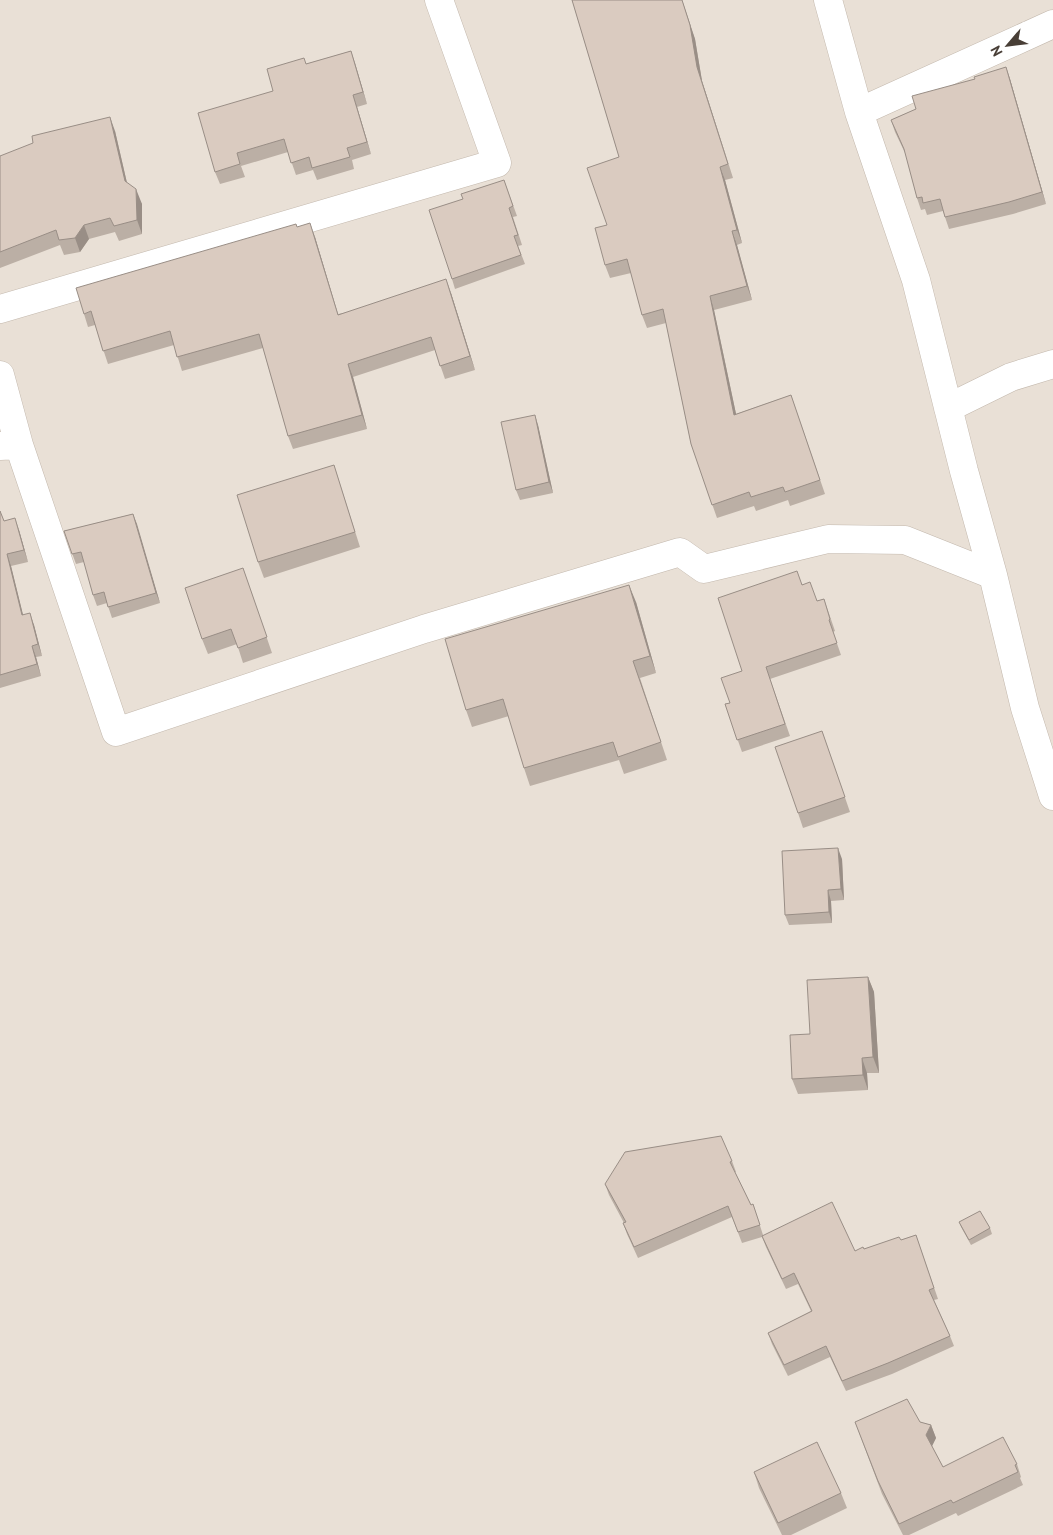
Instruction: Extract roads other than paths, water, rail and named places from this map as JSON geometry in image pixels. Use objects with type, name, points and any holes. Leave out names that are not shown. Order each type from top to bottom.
[{"type":"street","points":[[0,309],[497,163],[439,0]]},
{"type":"street","points":[[828,0],[859,112],[916,280],[948,408],[994,575],[1025,708],[1053,796]]},
{"type":"street","points":[[859,112],[1053,24]]},
{"type":"street","points":[[948,408],[1011,377],[1053,364]]},
{"type":"street","points":[[0,375],[10,445],[116,732],[424,629],[680,552],[704,569],[828,539],[905,540],[994,575]]}]
